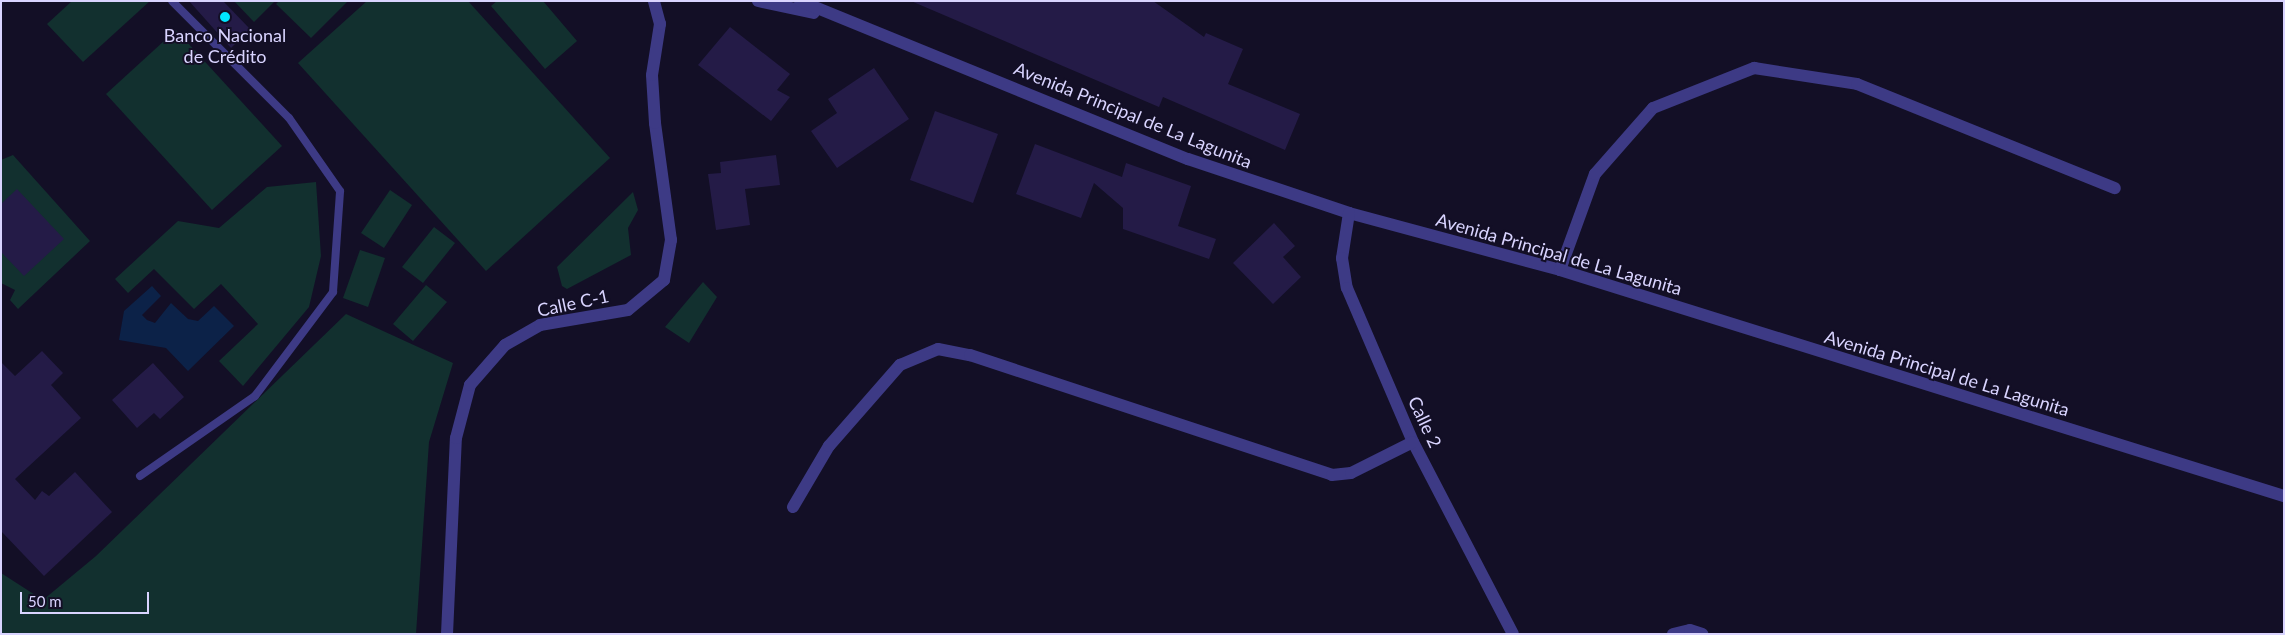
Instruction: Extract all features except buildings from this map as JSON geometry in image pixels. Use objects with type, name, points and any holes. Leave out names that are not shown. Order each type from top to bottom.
[{"type":"street","name":"Calle C-1","points":[[447,634],[456,438],[470,385],[505,344],[540,325],[628,310],[664,280],[672,240],[654,104],[652,75],[660,24],[654,1]]},
{"type":"street","name":"Avenida Principal de La Lagunita","points":[[758,1],[835,18]]},
{"type":"street","name":"Avenida Principal de La Lagunita","points":[[800,1],[835,18],[1188,159],[1349,214],[1560,270],[2284,496]]},
{"type":"street","points":[[1560,270],[1595,174],[1653,108],[1754,68],[1857,84],[2115,188]]},
{"type":"street","name":"Calle 2","points":[[1349,214],[1342,258],[1348,288],[1414,442],[1513,634]]},
{"type":"street","points":[[793,507],[829,446],[900,365],[938,349],[970,355],[1332,475],[1351,473],[1414,442]]},
{"type":"street","points":[[1673,634],[1690,630],[1702,634]]},
{"type":"lane","points":[[140,476],[255,396],[332,292],[340,191],[289,118],[172,1]]},
{"type":"green space","points":[[72,1],[150,1],[83,62],[47,24]]},
{"type":"green space","points":[[234,1],[275,1],[254,22]]},
{"type":"green space","points":[[279,1],[348,1],[311,38],[276,4]]},
{"type":"green space","points":[[367,1],[468,1],[610,158],[486,271],[298,63]]},
{"type":"green space","points":[[497,1],[543,1],[577,41],[545,69],[491,6]]},
{"type":"green space","points":[[176,30],[282,146],[212,210],[106,94]]},
{"type":"green space","points":[[13,155],[90,241],[18,309],[10,300],[15,290],[1,283],[1,160]]},
{"type":"green space","points":[[316,182],[321,256],[309,307],[243,386],[219,361],[258,324],[221,284],[194,309],[154,269],[128,293],[115,279],[178,221],[219,228],[267,187]]},
{"type":"green space","points":[[390,190],[412,205],[384,248],[361,233]]},
{"type":"green space","points":[[633,192],[638,210],[628,228],[631,255],[567,289],[562,286],[557,267]]},
{"type":"green space","points":[[434,227],[455,243],[423,283],[402,267]]},
{"type":"green space","points":[[360,250],[385,258],[368,307],[343,298]]},
{"type":"green space","points":[[703,282],[717,297],[689,343],[665,327]]},
{"type":"green space","points":[[426,285],[447,302],[413,341],[393,324]]},
{"type":"green space","points":[[346,314],[453,363],[429,442],[416,634],[1,634],[1,573],[43,600],[96,556]]},
{"type":"water","points":[[152,286],[161,296],[142,315],[147,320],[155,323],[171,303],[188,319],[198,321],[214,306],[234,326],[188,371],[166,348],[119,340],[124,311]]},
{"type":"place","name":"Banco Nacional de Crédito","points":[[225,17]]}]
